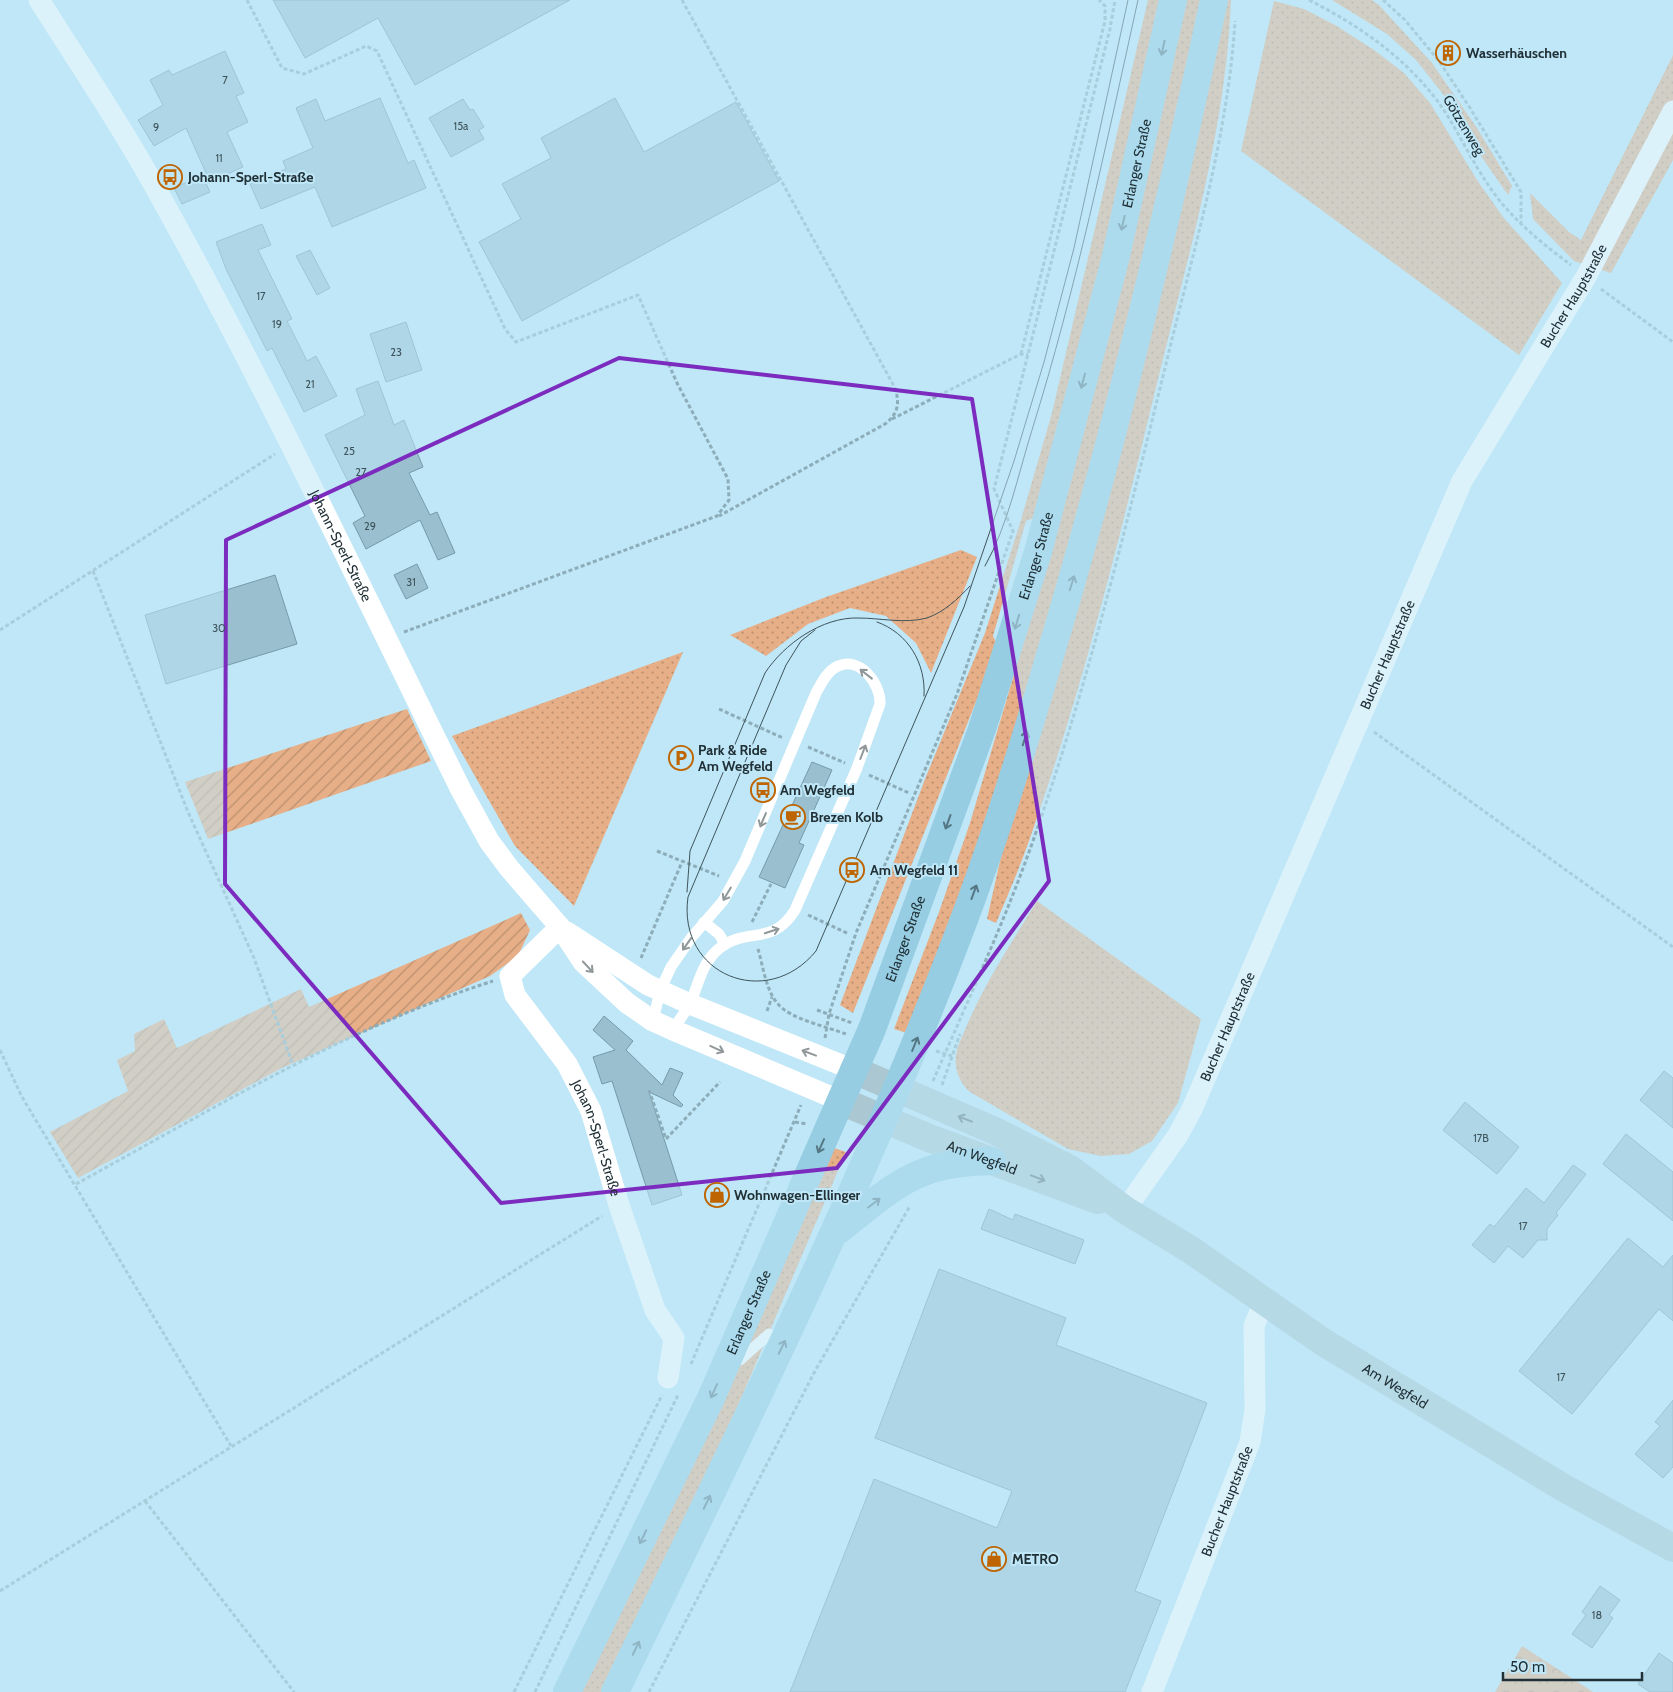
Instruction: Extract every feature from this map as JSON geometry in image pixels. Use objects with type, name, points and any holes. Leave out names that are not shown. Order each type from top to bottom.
[{"type":"main road","name":"Erlanger Straße","points":[[567,1692],[711,1398],[841,1101],[877,1015],[982,729],[1038,552],[1114,260],[1173,0]]},
{"type":"main road","points":[[615,1692],[788,1336],[836,1232],[897,1089],[963,924],[1004,809],[1079,559],[1157,256],[1225,8]]},
{"type":"main road","points":[[836,1232],[898,1185],[925,1171],[948,1165],[992,1161]]},
{"type":"street","name":"Johann-Sperl-Straße","points":[[39,0],[154,184],[290,444],[461,790],[489,841],[509,868],[560,927],[583,962],[626,1003],[653,1021],[841,1101]]},
{"type":"street","name":"Bucher Hauptstraße","points":[[1125,1210],[1178,1136],[1192,1110],[1462,481],[1586,277],[1673,110]]},
{"type":"street","name":"Johann-Sperl-Straße","points":[[560,927],[633,976],[660,990],[897,1089]]},
{"type":"street","points":[[510,976],[560,927]]},
{"type":"street","name":"Johann-Sperl-Straße","points":[[510,976],[515,995],[567,1064],[591,1111],[619,1205],[655,1310],[674,1338],[678,1381]]},
{"type":"street","name":"Am Wegfeld","points":[[897,1089],[995,1132],[1070,1170],[1125,1210],[1199,1255],[1323,1342],[1564,1488],[1673,1548]]},
{"type":"street","name":"Am Wegfeld","points":[[841,1101],[992,1161],[1125,1210]]},
{"type":"street","name":"Bucher Hauptstraße","points":[[1152,1692],[1250,1442],[1256,1410],[1254,1326],[1264,1302]]},
{"type":"lane","points":[[653,1021],[660,990],[671,966],[704,922],[723,901],[742,868],[824,678],[839,665],[857,668],[868,674],[881,694],[877,716],[857,768],[796,910],[788,922],[774,932],[725,944],[703,968],[690,1004],[673,1030]]},
{"type":"lane","points":[[704,922],[719,934],[725,944]]},
{"type":"lane","points":[[740,1360],[769,1334]]},
{"type":"path","points":[[247,0],[282,68],[304,74],[366,46],[376,51],[505,329],[516,342],[638,294],[677,383],[728,479],[729,500],[717,516]]},
{"type":"path","points":[[682,0],[895,388],[898,409],[892,419]]},
{"type":"path","points":[[1099,0],[1105,6],[1114,6]]},
{"type":"path","points":[[767,1011],[773,996],[778,1005],[788,1012],[827,1027],[829,1014],[856,933],[957,694],[1013,531],[994,489],[1110,30],[1115,0]]},
{"type":"path","name":"Götzenweg","points":[[1309,0],[1343,17],[1378,41],[1410,68],[1437,100],[1488,186],[1521,223],[1586,277],[1673,342]]},
{"type":"path","points":[[1383,0],[1405,20],[1439,61],[1511,175],[1521,192],[1521,223]]},
{"type":"path","points":[[1021,354],[1105,21],[1105,6]]},
{"type":"path","points":[[944,1054],[1005,914],[1032,842],[1089,662],[1197,237],[1223,119],[1225,8]]},
{"type":"path","points":[[387,639],[717,516],[892,419],[1021,354],[1028,355]]},
{"type":"path","points":[[0,630],[290,444]]},
{"type":"path","points":[[93,571],[188,812],[254,958],[293,1065]]},
{"type":"path","points":[[719,709],[857,768],[910,793]]},
{"type":"path","points":[[1359,721],[1673,947]]},
{"type":"path","points":[[657,851],[719,876]]},
{"type":"path","points":[[633,976],[682,862]]},
{"type":"path","points":[[796,910],[849,934]]},
{"type":"path","points":[[76,1184],[293,1065],[451,995],[510,976]]},
{"type":"path","points":[[817,1010],[852,1023]]},
{"type":"path","points":[[942,1087],[960,1034]]},
{"type":"path","points":[[929,1049],[952,1056]]},
{"type":"path","points":[[0,1050],[22,1097],[76,1184],[231,1446]]},
{"type":"path","points":[[649,1090],[666,1139],[720,1082]]},
{"type":"path","points":[[535,1692],[795,1122]]},
{"type":"path","points":[[649,1692],[815,1371],[910,1206],[910,1198]]},
{"type":"path","points":[[0,1591],[619,1205]]},
{"type":"path","points":[[514,1692],[663,1394],[678,1381]]},
{"type":"path","points":[[145,1501],[294,1692]]},
{"type":"highlighted area","points":[[619,358],[972,399],[1049,881],[837,1168],[501,1203],[225,884],[226,540]]},
{"type":"green space","points":[[1148,0],[1164,0],[1122,184],[1036,517],[1026,521],[993,636],[998,646],[853,1013],[840,1005],[925,779],[985,633],[1020,523],[1052,413]]},
{"type":"green space","points":[[1185,0],[1205,0],[1148,255],[1015,739],[954,916],[907,1033],[894,1029],[939,912],[970,823],[1021,651]]},
{"type":"green space","points":[[1226,0],[1231,0],[1228,47],[1214,141],[1205,187],[1131,489],[1085,665],[1050,781],[1014,881],[996,923],[987,919],[1000,861]]},
{"type":"green space","points":[[1332,0],[1372,0],[1379,5],[1432,63],[1477,128],[1512,186],[1508,195],[1467,136],[1443,94],[1416,60],[1387,34]]},
{"type":"green space","points":[[1274,1],[1304,9],[1335,25],[1374,50],[1404,73],[1430,103],[1477,180],[1503,217],[1562,283],[1519,355],[1241,151]]},
{"type":"green space","points":[[1673,55],[1673,160],[1611,273],[1574,261],[1533,219],[1530,193],[1569,232],[1581,240]]},
{"type":"green space","points":[[961,550],[977,557],[931,673],[916,643],[886,616],[850,608],[808,624],[766,656],[730,635],[826,597]]},
{"type":"green space","points":[[683,652],[574,906],[515,846],[452,736]]},
{"type":"green space","points":[[407,709],[431,761],[208,839],[185,782]]},
{"type":"green space","points":[[1037,901],[1201,1019],[1178,1103],[1152,1141],[1129,1154],[1101,1156],[1068,1149],[970,1092],[962,1083],[958,1073],[956,1067],[957,1050],[974,1009]]},
{"type":"green space","points":[[521,913],[530,930],[518,956],[490,976],[282,1068],[78,1178],[50,1132],[128,1091],[117,1060],[135,1051],[134,1034],[164,1019],[177,1048],[301,989],[309,1007]]},
{"type":"green space","points":[[834,1148],[846,1152],[702,1490],[604,1692],[579,1692]]},
{"type":"green space","points":[[1522,1646],[1593,1692],[1495,1692]]},
{"type":"building","points":[[273,0],[570,0],[415,85],[378,18],[305,58]]},
{"type":"building","points":[[225,51],[244,93],[236,96],[248,122],[227,132],[243,167],[210,182],[186,128],[154,146],[138,120],[163,105],[150,80],[169,70],[172,75]]},
{"type":"building","points":[[380,98],[408,163],[414,160],[426,188],[332,227],[315,187],[261,209],[250,184],[286,169],[283,161],[313,148],[296,108],[316,99],[325,121]]},
{"type":"building","points":[[615,98],[644,152],[736,102],[779,181],[522,321],[479,242],[521,219],[502,184],[551,158],[541,138]]},
{"type":"building","points":[[463,99],[470,110],[473,109],[484,127],[479,130],[484,139],[451,157],[429,118]]},
{"type":"building","points":[[202,175],[210,192],[182,204],[174,188]]},
{"type":"building","points":[[262,224],[271,245],[258,250],[292,319],[287,321],[307,361],[316,356],[337,396],[304,412],[272,348],[267,351],[226,269],[216,242]]},
{"type":"building","points":[[310,250],[330,288],[317,295],[296,256]]},
{"type":"building","points":[[406,322],[422,370],[386,382],[370,334]]},
{"type":"building","points":[[378,381],[394,425],[404,420],[423,467],[409,473],[430,515],[437,512],[455,553],[438,560],[420,520],[366,549],[353,523],[365,516],[325,435],[365,415],[356,389]]},
{"type":"building","points":[[417,564],[428,588],[406,599],[394,575]]},
{"type":"building","points":[[275,575],[297,644],[166,684],[145,615]]},
{"type":"building","points":[[812,762],[832,770],[799,843],[804,845],[785,888],[759,877]]},
{"type":"building","points":[[604,1016],[633,1041],[626,1050],[662,1085],[670,1068],[683,1073],[673,1095],[683,1105],[681,1107],[649,1092],[682,1195],[652,1205],[612,1081],[602,1084],[593,1057],[615,1050],[593,1030]]},
{"type":"building","points":[[1664,1071],[1673,1078],[1673,1128],[1640,1100]]},
{"type":"building","points":[[1465,1102],[1519,1147],[1497,1174],[1443,1130]]},
{"type":"building","points":[[1626,1134],[1673,1172],[1673,1221],[1603,1164]]},
{"type":"building","points":[[1573,1165],[1586,1174],[1556,1213],[1558,1215],[1547,1229],[1547,1240],[1538,1240],[1523,1258],[1508,1246],[1494,1263],[1472,1245],[1490,1224],[1494,1227],[1526,1188],[1544,1203]]},
{"type":"building","points":[[989,1209],[1013,1220],[1015,1214],[1084,1240],[1075,1264],[981,1229]]},
{"type":"building","points":[[1628,1238],[1663,1267],[1673,1255],[1673,1321],[1659,1309],[1572,1414],[1519,1371]]},
{"type":"building","name":"METRO","points":[[939,1269],[1066,1318],[1056,1345],[1207,1403],[1135,1591],[1161,1601],[1125,1692],[790,1692],[874,1479],[997,1528],[1012,1491],[875,1438]]},
{"type":"building","points":[[1673,1400],[1673,1467],[1663,1478],[1635,1454],[1660,1426],[1655,1422]]},
{"type":"building","points":[[1600,1586],[1620,1600],[1609,1615],[1613,1618],[1592,1648],[1572,1634],[1586,1615],[1582,1612]]},
{"type":"building","points":[[1659,1653],[1673,1663],[1673,1692],[1650,1692],[1638,1684]]},
{"type":"tram line","points":[[815,630],[801,641],[786,665],[688,897],[688,924],[696,947],[711,964],[730,976],[751,981],[774,979],[796,969],[816,951],[964,607],[1014,461],[1044,362],[1074,248],[1128,0]]},
{"type":"tram line","points":[[985,566],[1000,534],[1012,500],[1063,324],[1090,216],[1138,0]]},
{"type":"tram line","points":[[687,892],[690,851],[765,673],[782,652],[805,634],[831,622],[858,618],[901,621],[927,618],[950,605],[970,586]]},
{"type":"tram line","points":[[877,622],[898,634],[913,651],[922,672],[924,696]]},
{"type":"place","name":"Wasserhäuschen","points":[[1448,53]]},
{"type":"place","name":"Johann-Sperl-Straße","points":[[170,177]]},
{"type":"place","name":"Park & Ride Am Wegfeld","points":[[681,758]]},
{"type":"place","name":"Am Wegfeld","points":[[763,790]]},
{"type":"place","name":"Brezen Kolb","points":[[793,817]]},
{"type":"place","name":"Am Wegfeld 11","points":[[852,870]]},
{"type":"place","name":"Wohnwagen-Ellinger","points":[[717,1195]]},
{"type":"place","name":"METRO","points":[[994,1559]]}]
